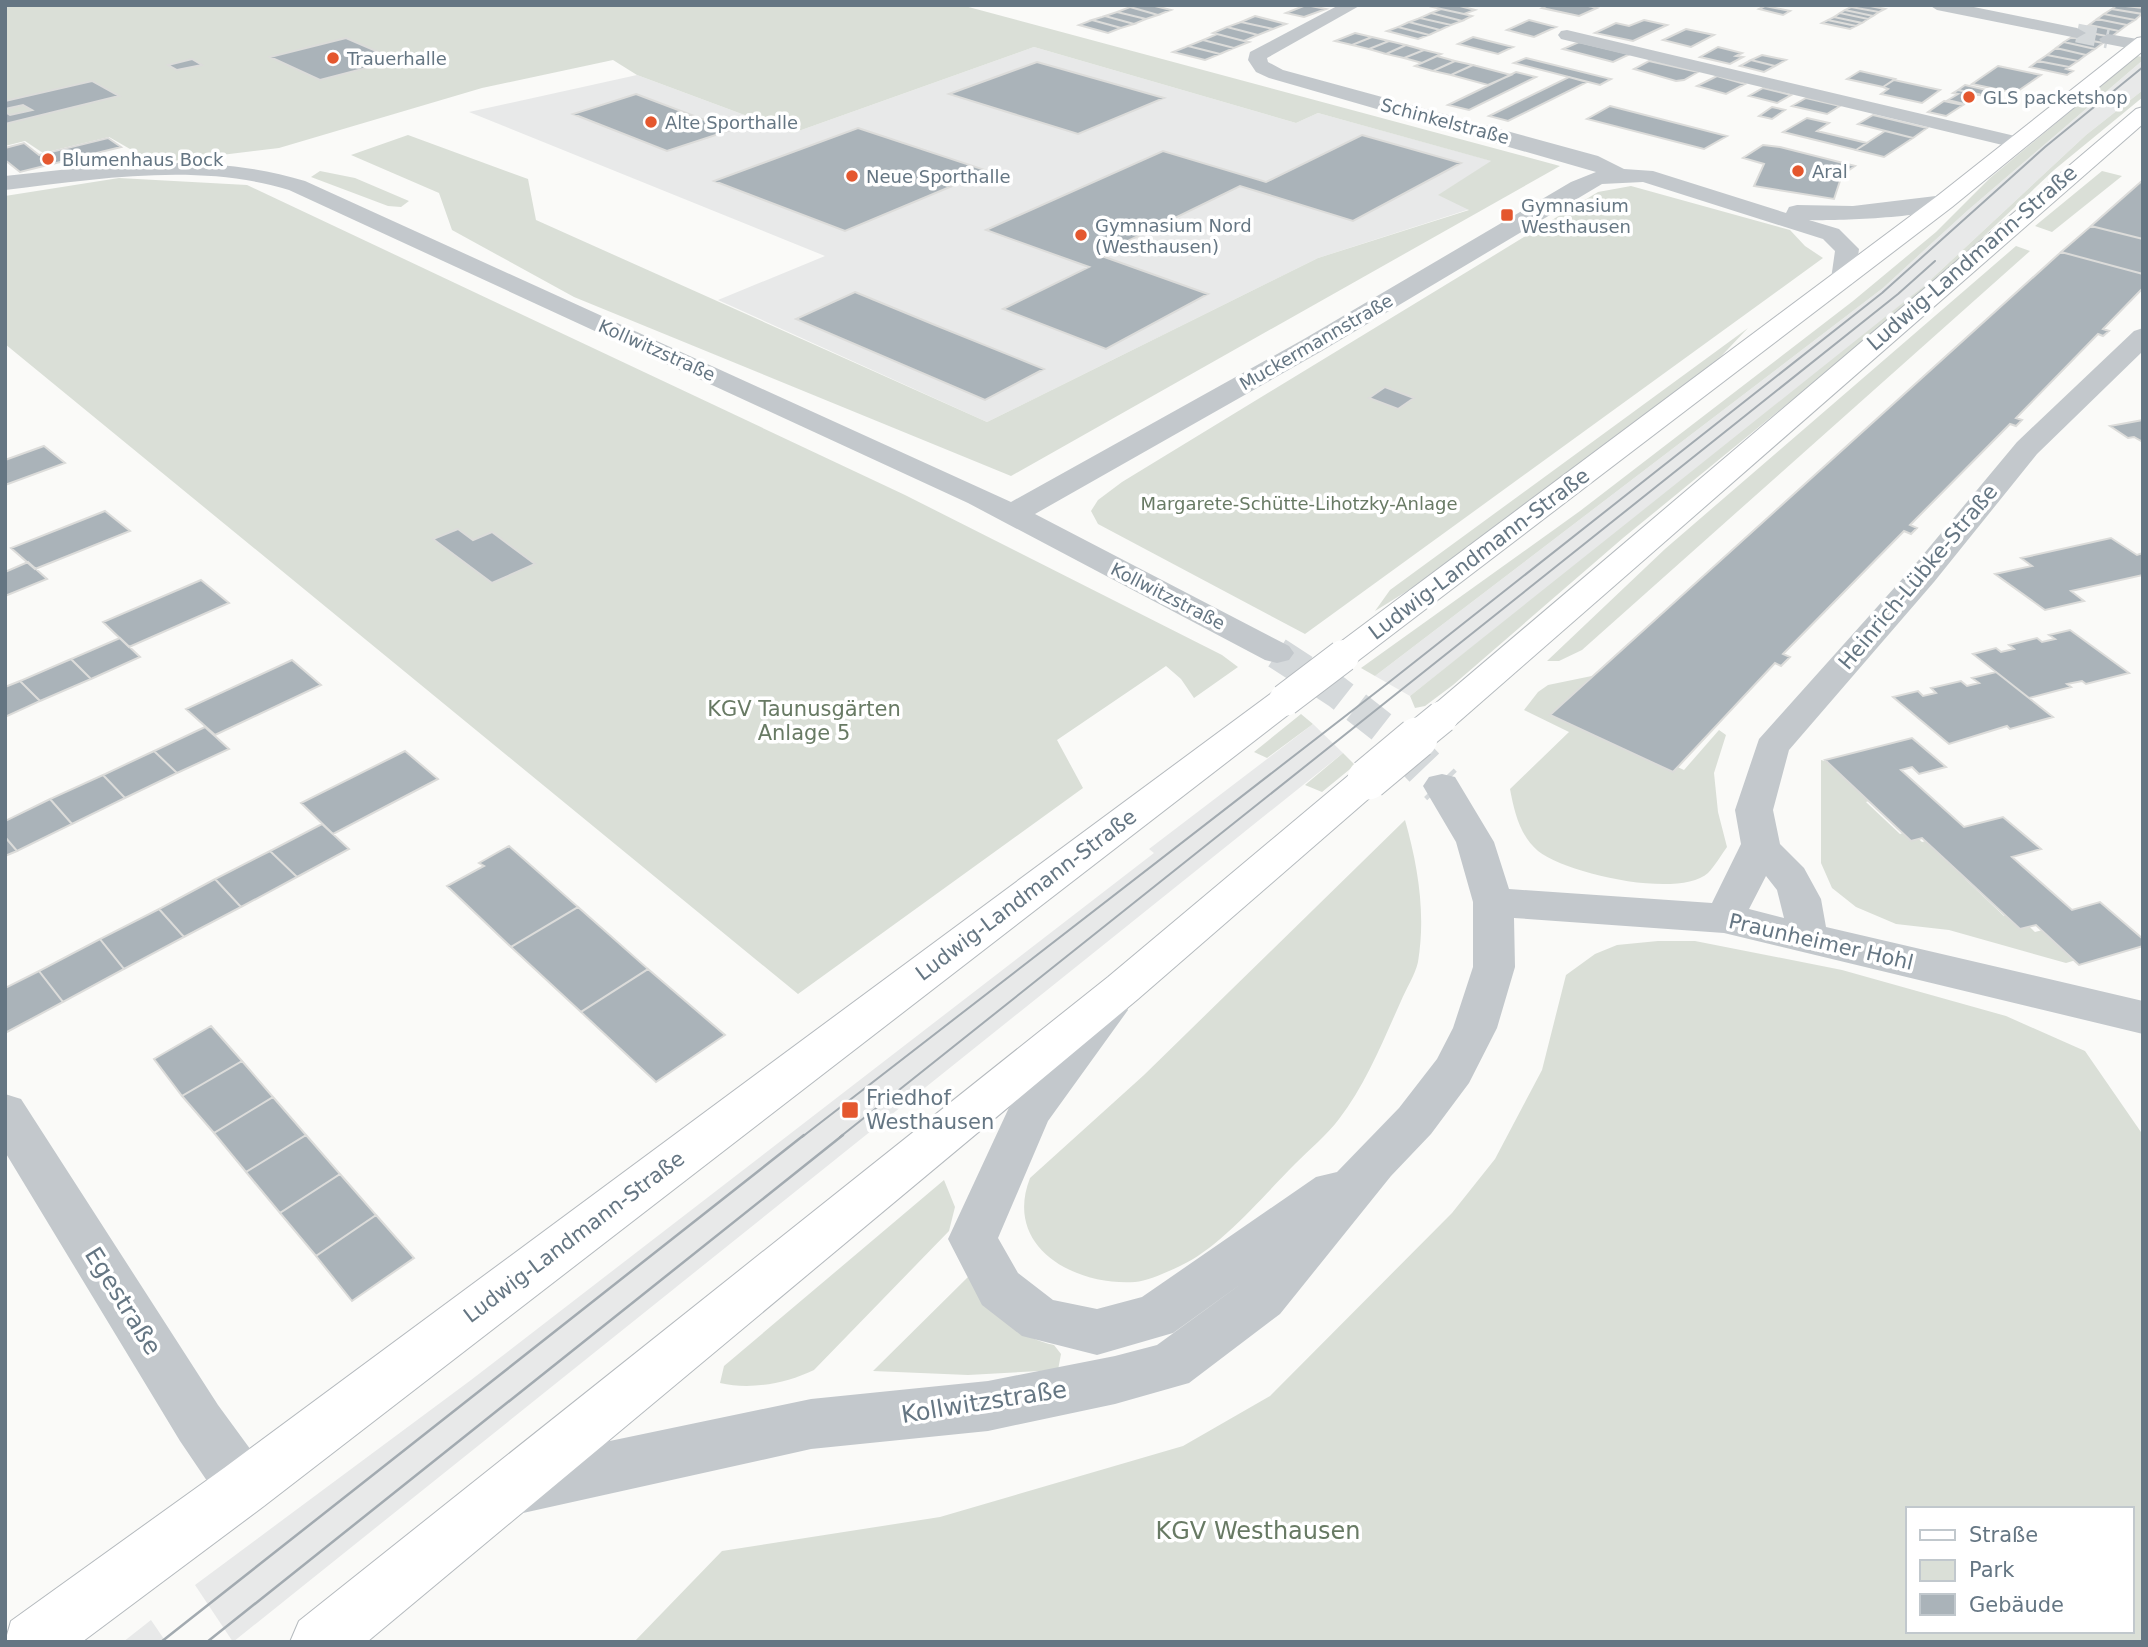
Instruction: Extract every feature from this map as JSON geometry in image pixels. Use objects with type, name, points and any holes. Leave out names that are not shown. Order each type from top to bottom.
[{"type":"main road","name":"Ludwig-Landmann-Straße","points":[[32,1642],[244,1487],[1843,279],[2141,44]]},
{"type":"main road","name":"Ludwig-Landmann-Straße","points":[[320,1642],[1122,988],[1442,717],[2143,113]]},
{"type":"street","name":"Schinkelstraße","points":[[1353,5],[1256,56],[1257,62],[1261,68],[1276,74],[1590,161],[1620,175],[1644,176],[1831,234],[1847,249],[1843,279]]},
{"type":"street","points":[[1937,5],[2077,33]]},
{"type":"street","points":[[1567,35],[2015,142]]},
{"type":"street","points":[[2108,39],[2141,44]]},
{"type":"street","name":"Kollwitzstraße","points":[[5,183],[139,170],[195,170],[260,176],[327,196],[398,233],[1014,513],[1278,653]]},
{"type":"street","name":"Muckermannstraße","points":[[1014,513],[1313,345],[1579,187],[1597,178],[1620,175]]},
{"type":"street","name":"Schinkelstraße","points":[[1746,207],[1824,215],[1889,212],[1944,202]]},
{"type":"street","name":"Heinrich-Lübke-Straße","points":[[1762,850],[1754,810],[1772,747],[1923,575],[2027,448],[2143,336]]},
{"type":"street","name":"Kollwitzstraße","points":[[512,1488],[811,1424],[988,1406],[1170,1366],[1262,1298],[1374,1162],[1415,1121],[1453,1072],[1475,1028],[1494,967],[1493,902],[1475,842],[1442,786]]},
{"type":"street","points":[[1724,918],[1744,882],[1752,855],[1762,850],[1796,885],[1807,920],[1804,937]]},
{"type":"street","name":"Praunheimer Hohl","points":[[1493,902],[1724,918],[2143,1018]]},
{"type":"street","name":"Kollwitzstraße","points":[[1122,988],[1029,1112],[973,1239],[1000,1289],[1040,1320],[1097,1332],[1155,1318],[1374,1162]]},
{"type":"street","name":"Egestraße","points":[[6,1114],[198,1423],[244,1487]]},
{"type":"shaded area","name":"Gymnasium Nord (Westhausen)","points":[[1034,47],[1296,123],[1318,113],[1492,161],[1439,195],[1470,209],[1318,258],[987,422],[718,300],[825,256],[469,112],[637,75],[793,133]]},
{"type":"shaded area","points":[[2143,60],[2143,90],[2086,135],[1924,286],[1761,419],[1410,696],[1375,676],[1883,288],[1967,211]]},
{"type":"shaded area","points":[[1313,724],[1343,753],[233,1642],[195,1585],[471,1380],[1154,853],[1149,849]]},
{"type":"shaded area","points":[[151,1620],[166,1642],[123,1642]]},
{"type":"green space","points":[[5,5],[961,5],[1560,166],[1011,476],[574,297],[452,230],[439,193],[351,155],[408,135],[528,179],[536,220],[987,422],[1318,258],[1469,210],[1438,195],[1491,161],[1318,113],[1296,123],[1034,47],[793,133],[637,75],[613,60],[482,88],[279,148],[164,162],[144,157],[109,137],[43,153],[25,141],[5,146]]},
{"type":"green space","points":[[2137,56],[2143,57],[2143,60],[1967,211],[1883,288],[1375,676],[1361,668],[1580,511],[1853,301],[1936,232],[1990,178]]},
{"type":"green space","points":[[2143,90],[2143,97],[2054,170],[1928,289],[1623,538],[1453,685],[1425,706],[1415,708],[1410,696],[1924,286],[2086,135]]},
{"type":"green space","points":[[320,171],[355,178],[409,201],[401,207],[388,206],[311,177]]},
{"type":"green space","points":[[2102,171],[2122,176],[2052,232],[2035,226]]},
{"type":"green space","name":"KGV Taunusgärten Anlage 5","points":[[119,178],[247,185],[905,495],[1222,655],[1238,667],[1194,698],[1181,679],[1166,666],[1057,740],[1083,788],[798,994],[5,344],[5,196]]},
{"type":"green space","name":"Margarete-Schütte-Lihotzky-Anlage","points":[[1631,186],[1790,230],[1805,246],[1823,258],[1305,634],[1098,524],[1091,511],[1098,500],[1122,482],[1598,192]]},
{"type":"green space","points":[[2016,246],[2030,251],[1582,650],[1559,661],[1547,661],[1665,549]]},
{"type":"green space","points":[[1748,328],[1709,369],[1433,575],[1375,611],[1390,590]]},
{"type":"green space","points":[[1616,671],[1568,716],[1684,770],[1719,730],[1726,735],[1714,773],[1718,812],[1727,847],[1708,873],[1694,880],[1673,884],[1649,884],[1573,868],[1538,851],[1519,823],[1510,789],[1569,732],[1524,710],[1538,692],[1548,685]]},
{"type":"green space","points":[[1301,714],[1313,724],[1267,758],[1254,752]]},
{"type":"green space","points":[[1343,753],[1355,765],[1322,792],[1305,785]]},
{"type":"green space","points":[[1821,760],[1839,765],[1875,799],[1866,802],[1900,834],[1910,831],[1922,842],[1941,837],[1981,874],[1965,879],[2004,916],[2015,913],[2035,932],[2050,928],[2083,958],[2066,963],[1949,930],[1896,924],[1856,907],[1832,888],[1821,863]]},
{"type":"green space","points":[[1405,820],[1414,855],[1421,908],[1418,962],[1366,1077],[1334,1125],[1226,1234],[1211,1247],[1180,1266],[1140,1281],[1112,1282],[1068,1269],[1050,1257],[1035,1242],[1026,1224],[1024,1202],[1030,1178],[1144,1075]]},
{"type":"green space","name":"KGV Westhausen","points":[[1695,941],[1842,970],[2006,1016],[2085,1051],[2143,1135],[2143,1642],[634,1642],[722,1551],[940,1517],[1183,1446],[1270,1396],[1452,1213],[1495,1159],[1542,1070],[1566,975],[1595,954],[1617,945]]},
{"type":"green space","points":[[944,1180],[955,1207],[949,1231],[814,1370],[767,1384],[743,1386],[720,1383],[724,1366]]},
{"type":"green space","points":[[968,1277],[1015,1328],[1039,1341],[1054,1345],[1061,1354],[1058,1370],[968,1375],[873,1371]]},
{"type":"building","points":[[1151,5],[1171,10],[1158,15],[1130,7]]},
{"type":"building","points":[[1306,5],[1326,9],[1304,17],[1286,13]]},
{"type":"building","points":[[1456,5],[1475,10],[1464,14],[1432,7]]},
{"type":"building","points":[[1548,5],[1584,5],[1597,8],[1579,16],[1542,8]]},
{"type":"building","points":[[1854,5],[1885,9],[1879,12],[1851,7]]},
{"type":"building","points":[[2117,5],[2143,8],[2143,14],[2112,9]]},
{"type":"building","points":[[1765,6],[1790,11],[1783,15],[1759,9]]},
{"type":"building","points":[[1130,7],[1158,15],[1146,19],[1117,12]]},
{"type":"building","points":[[1851,7],[1879,12],[1873,16],[1845,10]]},
{"type":"building","points":[[1441,9],[1472,16],[1462,21],[1431,13]]},
{"type":"building","points":[[2112,9],[2142,14],[2135,20],[2104,14]]},
{"type":"building","points":[[1845,10],[1873,16],[1868,19],[1840,13]]},
{"type":"building","points":[[1117,12],[1146,19],[1134,24],[1105,16]]},
{"type":"building","points":[[1431,13],[1462,21],[1451,25],[1420,18]]},
{"type":"building","points":[[1840,13],[1868,19],[1862,23],[1834,17]]},
{"type":"building","points":[[2104,14],[2135,20],[2127,25],[2097,19]]},
{"type":"building","points":[[1105,16],[1134,24],[1121,28],[1092,20]]},
{"type":"building","points":[[1255,16],[1286,24],[1273,29],[1241,22]]},
{"type":"building","points":[[1834,17],[1862,23],[1856,26],[1828,20]]},
{"type":"building","points":[[1420,18],[1451,25],[1440,30],[1409,22]]},
{"type":"building","points":[[2097,19],[2127,25],[2119,31],[2089,25]]},
{"type":"building","points":[[1092,20],[1121,28],[1108,33],[1079,25]]},
{"type":"building","points":[[1529,20],[1556,27],[1534,37],[1507,30]]},
{"type":"building","points":[[1644,20],[1667,25],[1633,41],[1595,33],[1616,23],[1629,26]]},
{"type":"building","points":[[1828,20],[1856,26],[1850,29],[1822,23]]},
{"type":"building","points":[[1241,22],[1273,29],[1258,35],[1227,27]]},
{"type":"building","points":[[1409,22],[1440,30],[1429,35],[1398,27]]},
{"type":"building","points":[[2089,25],[2119,31],[2111,37],[2081,31]]},
{"type":"building","points":[[1227,27],[1258,35],[1244,41],[1213,33]]},
{"type":"building","points":[[1398,27],[1429,35],[1418,39],[1387,31]]},
{"type":"building","points":[[1686,29],[1714,35],[1691,47],[1663,40]]},
{"type":"building","points":[[2081,31],[2111,37],[2103,43],[2072,37]]},
{"type":"building","points":[[1355,33],[1372,37],[1352,45],[1335,41]]},
{"type":"building","points":[[1217,34],[1249,42],[1234,48],[1203,40]]},
{"type":"building","points":[[1372,37],[1389,41],[1369,49],[1352,45]]},
{"type":"building","points":[[1473,37],[1513,47],[1498,54],[1458,44]]},
{"type":"building","points":[[2072,37],[2103,43],[2095,49],[2064,42]]},
{"type":"building","name":"Trauerhalle","points":[[346,38],[397,60],[320,80],[270,57]]},
{"type":"building","points":[[1203,40],[1234,48],[1220,54],[1188,46]]},
{"type":"building","points":[[1389,41],[1406,45],[1386,54],[1369,49]]},
{"type":"building","points":[[1579,42],[1630,54],[1613,62],[1563,49]]},
{"type":"building","points":[[2064,42],[2095,49],[2086,55],[2056,48]]},
{"type":"building","points":[[1406,45],[1424,50],[1404,58],[1386,54]]},
{"type":"building","points":[[1188,46],[1220,54],[1205,60],[1173,52]]},
{"type":"building","points":[[1718,47],[1742,53],[1736,56],[1743,57],[1730,64],[1700,57]]},
{"type":"building","points":[[2056,48],[2086,55],[2078,61],[2047,55]]},
{"type":"building","points":[[1424,50],[1441,54],[1422,63],[1404,58]]},
{"type":"building","points":[[1762,55],[1786,60],[1775,66],[1751,60]]},
{"type":"building","points":[[2047,55],[2078,61],[2069,67],[2038,61]]},
{"type":"building","points":[[1437,56],[1455,61],[1433,71],[1415,66]]},
{"type":"building","points":[[1526,58],[1611,79],[1600,85],[1514,63]]},
{"type":"building","points":[[192,59],[202,65],[177,70],[168,65]]},
{"type":"building","points":[[1751,60],[1775,66],[1764,72],[1740,66]]},
{"type":"building","points":[[1455,61],[1473,65],[1451,75],[1433,71]]},
{"type":"building","points":[[1649,61],[1698,72],[1684,80],[1676,81],[1634,69]]},
{"type":"building","points":[[2038,61],[2069,67],[2066,69],[2073,71],[2067,75],[2030,67]]},
{"type":"building","points":[[1037,62],[1164,98],[1078,134],[949,94]]},
{"type":"building","points":[[1473,65],[1511,75],[1488,85],[1451,75]]},
{"type":"building","points":[[1998,66],[2041,75],[2015,93],[1972,84]]},
{"type":"building","points":[[1860,71],[1895,79],[1883,87],[1847,79]]},
{"type":"building","points":[[1516,72],[1536,77],[1469,110],[1448,105]]},
{"type":"building","points":[[1717,76],[1745,84],[1726,94],[1697,86]]},
{"type":"building","points":[[1569,77],[1587,82],[1508,121],[1489,116]]},
{"type":"building","points":[[1894,80],[1940,90],[1922,103],[1881,94],[1888,89],[1883,87]]},
{"type":"building","points":[[92,81],[119,96],[5,124],[5,112],[10,115],[32,110],[23,105],[5,109],[5,101]]},
{"type":"building","points":[[1965,85],[1991,91],[1984,96],[1958,90]]},
{"type":"building","points":[[1763,88],[1791,95],[1777,103],[1749,96]]},
{"type":"building","points":[[1958,90],[1978,94],[1964,104],[1948,100],[1958,94],[1953,93]]},
{"type":"building","name":"Alte Sporthalle","points":[[636,94],[731,130],[667,151],[573,114]]},
{"type":"building","points":[[1806,98],[1840,106],[1827,114],[1792,106]]},
{"type":"building","points":[[1944,101],[1963,105],[1946,116],[1928,112]]},
{"type":"building","points":[[1610,106],[1727,136],[1704,149],[1587,119]]},
{"type":"building","points":[[1772,107],[1785,110],[1772,119],[1759,116]]},
{"type":"building","points":[[1873,115],[1927,128],[1913,138],[1858,124]]},
{"type":"building","points":[[1807,118],[1829,123],[1817,131],[1867,143],[1856,150],[1783,132]]},
{"type":"building","name":"Neue Sporthalle","points":[[858,128],[988,171],[845,231],[714,181]]},
{"type":"building","points":[[1885,131],[1913,138],[1884,157],[1856,150]]},
{"type":"building","points":[[1362,135],[1461,163],[1353,221],[1240,186],[1099,255],[1208,294],[1106,349],[1003,309],[1089,267],[986,230],[1163,151],[1266,182]]},
{"type":"building","points":[[108,138],[121,147],[20,172],[5,160],[5,148],[24,143],[39,155]]},
{"type":"building","points":[[1763,145],[1855,166],[1842,175],[1834,199],[1754,186],[1764,164],[1743,158]]},
{"type":"building","points":[[2143,180],[2143,239],[2091,226]]},
{"type":"building","points":[[2091,226],[2143,239],[2143,274],[2061,252]]},
{"type":"building","points":[[2061,252],[2143,274],[2143,288],[2103,329],[2109,331],[2103,336],[2098,334],[2016,418],[2022,420],[2016,426],[2010,424],[1910,525],[1917,528],[1911,534],[1904,531],[1783,654],[1790,657],[1781,666],[1775,663],[1673,772],[1550,715]]},
{"type":"building","points":[[855,292],[1044,369],[985,400],[796,319]]},
{"type":"building","points":[[1385,387],[1414,398],[1398,409],[1369,398]]},
{"type":"building","points":[[2143,420],[2143,442],[2134,437],[2128,438],[2110,426]]},
{"type":"building","points":[[44,446],[65,463],[5,485],[5,460]]},
{"type":"building","points":[[105,511],[130,531],[35,569],[11,548]]},
{"type":"building","points":[[458,529],[473,540],[492,532],[535,564],[492,583],[433,539]]},
{"type":"building","points":[[2111,538],[2137,555],[2143,553],[2143,575],[2071,591],[2084,601],[2045,610],[1995,574],[2032,566],[2021,558]]},
{"type":"building","points":[[28,562],[47,579],[5,596],[5,572]]},
{"type":"building","points":[[201,580],[229,603],[129,647],[103,622]]},
{"type":"building","points":[[2070,630],[2129,673],[2086,684],[2082,681],[2067,684],[2071,687],[2029,698],[1973,654],[1996,648],[2001,652],[2014,649],[2009,645],[2037,638],[2042,642],[2055,639],[2049,635]]},
{"type":"building","points":[[120,638],[140,657],[91,679],[71,659]]},
{"type":"building","points":[[71,659],[91,679],[40,701],[20,681]]},
{"type":"building","points":[[292,660],[321,685],[215,735],[186,709]]},
{"type":"building","points":[[1996,672],[2053,717],[2010,729],[2007,726],[1949,744],[1893,697],[1918,691],[1923,696],[1936,693],[1931,688],[1961,681],[1967,686],[1979,683],[1972,678]]},
{"type":"building","points":[[20,681],[40,701],[5,717],[5,687]]},
{"type":"building","points":[[205,727],[229,749],[177,773],[154,751]]},
{"type":"building","points":[[1912,738],[1946,767],[1919,774],[1912,767],[1901,770],[1964,827],[2003,817],[2041,849],[2012,857],[2072,910],[2100,902],[2143,939],[2143,946],[2079,965],[2036,925],[2020,929],[1922,838],[1911,841],[1825,760]]},
{"type":"building","points":[[154,751],[177,773],[125,798],[103,775]]},
{"type":"building","points":[[405,751],[438,779],[333,834],[301,803]]},
{"type":"building","points":[[103,775],[125,798],[72,824],[50,799]]},
{"type":"building","points":[[50,799],[72,824],[17,851],[5,837],[5,821]]},
{"type":"building","points":[[322,824],[349,849],[297,877],[270,851]]},
{"type":"building","points":[[5,837],[17,851],[5,856]]},
{"type":"building","points":[[509,846],[578,907],[511,947],[447,886],[484,866],[479,863]]},
{"type":"building","points":[[270,851],[297,877],[241,907],[215,879]]},
{"type":"building","points":[[215,879],[241,907],[184,937],[159,909]]},
{"type":"building","points":[[578,907],[648,969],[581,1012],[511,947]]},
{"type":"building","points":[[159,909],[184,937],[124,969],[100,939]]},
{"type":"building","points":[[100,939],[124,969],[63,1002],[39,971]]},
{"type":"building","points":[[648,969],[725,1035],[656,1082],[581,1012]]},
{"type":"building","points":[[39,971],[63,1002],[5,1033],[5,988]]},
{"type":"building","points":[[211,1026],[242,1061],[182,1096],[154,1059]]},
{"type":"building","points":[[242,1061],[273,1097],[214,1133],[182,1096]]},
{"type":"building","points":[[273,1097],[306,1135],[246,1172],[214,1133]]},
{"type":"building","points":[[306,1135],[340,1174],[280,1213],[246,1172]]},
{"type":"building","points":[[340,1174],[376,1215],[316,1256],[280,1213]]},
{"type":"building","points":[[376,1215],[414,1258],[352,1301],[316,1256]]},
{"type":"tunnel","points":[[2077,33],[2108,39]]},
{"type":"tunnel","points":[[1277,653],[1337,692],[1397,739]]},
{"type":"tunnel","points":[[1397,739],[1442,786]]},
{"type":"tram line","points":[[802,1137],[1388,683],[1882,293],[2045,147],[2143,67]]},
{"type":"tram line","points":[[840,1137],[1898,294],[1935,261]]},
{"type":"tram line","points":[[161,1642],[804,1135]]},
{"type":"tram line","points":[[207,1642],[843,1135]]},
{"type":"place","name":"Trauerhalle","points":[[333,58]]},
{"type":"place","name":"GLS packetshop","points":[[1969,97]]},
{"type":"place","name":"Alte Sporthalle","points":[[651,122]]},
{"type":"place","name":"Blumenhaus Bock","points":[[48,159]]},
{"type":"place","name":"Aral","points":[[1798,171]]},
{"type":"place","name":"Neue Sporthalle","points":[[852,176]]},
{"type":"place","name":"Gymnasium Westhausen","points":[[1507,215]]},
{"type":"place","name":"Gymnasium Nord (Westhausen)","points":[[1081,235]]},
{"type":"place","name":"Friedhof Westhausen","points":[[850,1110]]}]
